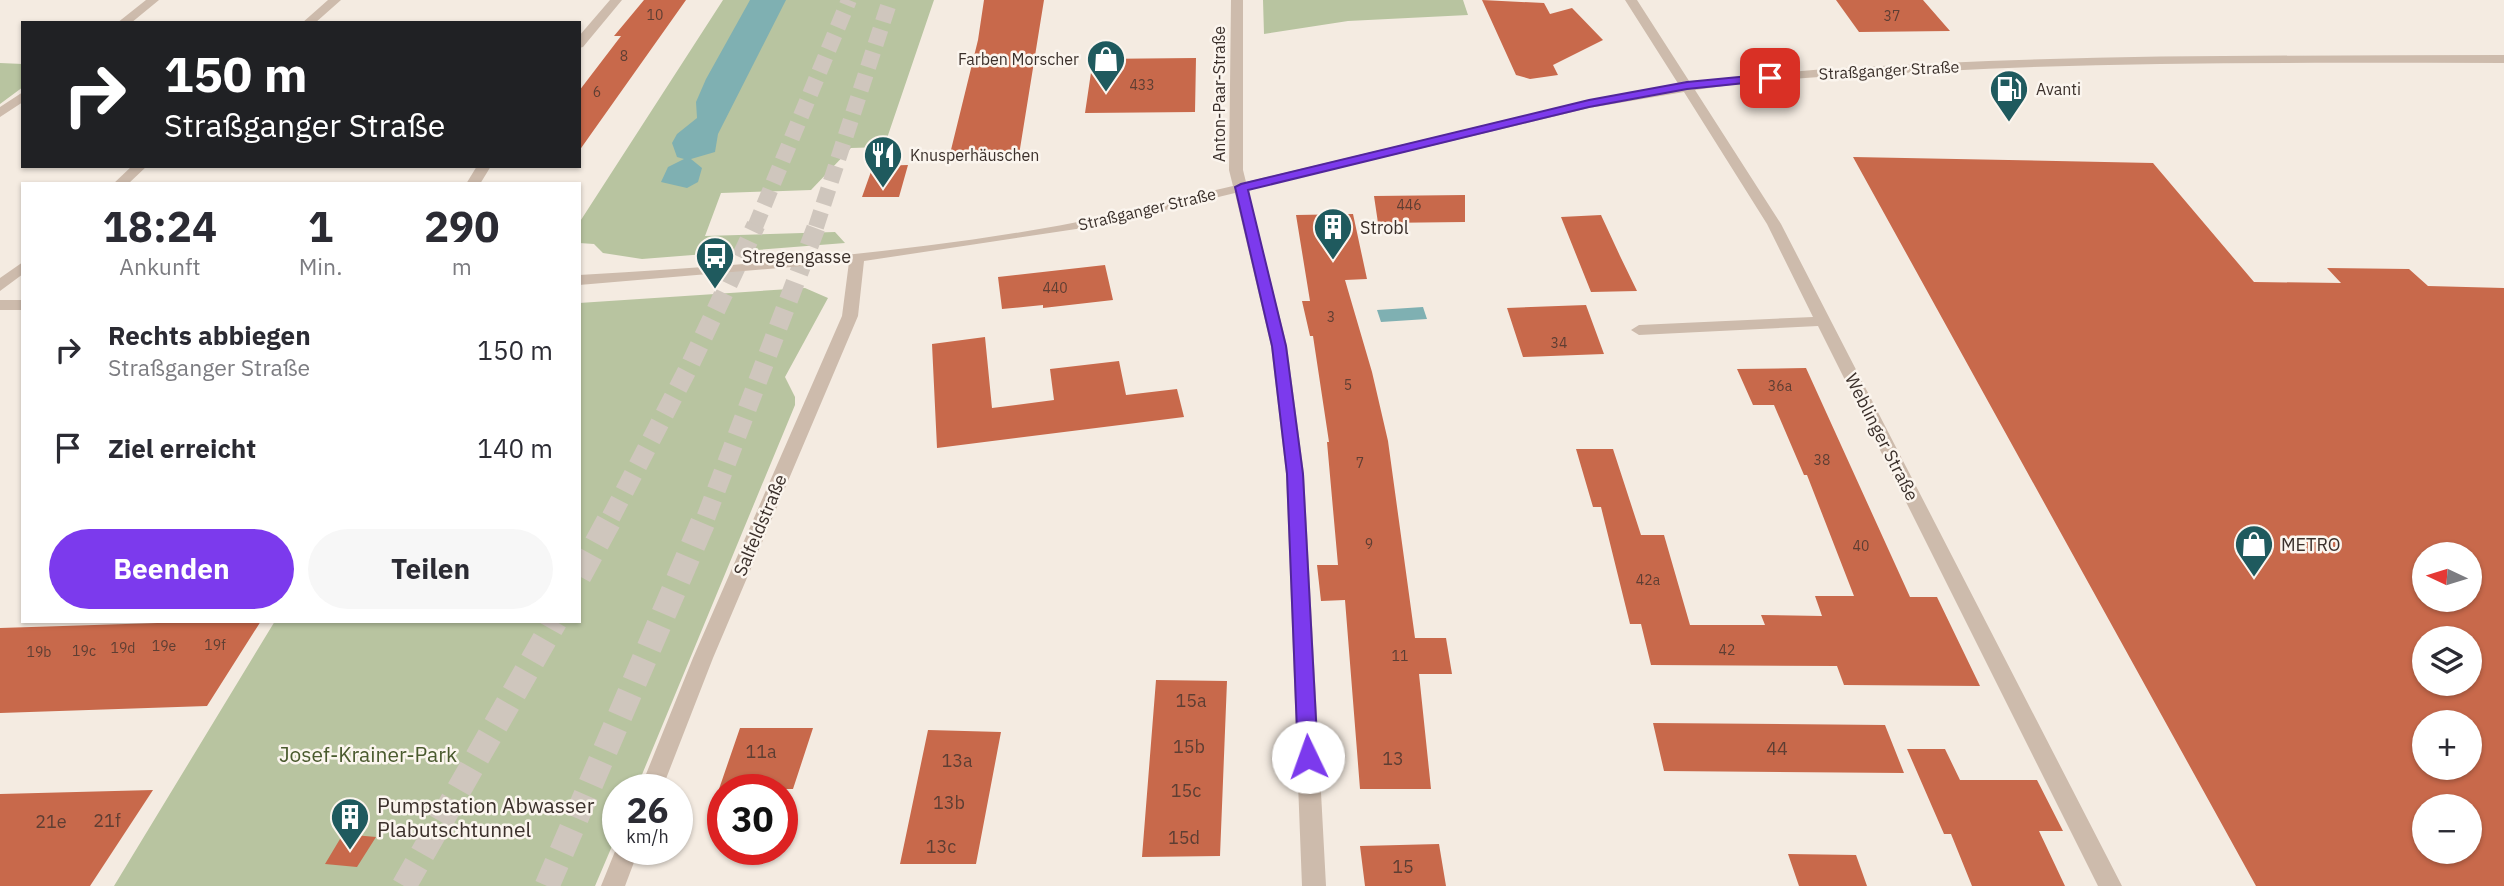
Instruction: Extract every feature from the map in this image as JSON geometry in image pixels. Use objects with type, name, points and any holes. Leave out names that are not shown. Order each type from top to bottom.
[{"type":"street","points":[[125,21],[153,0]]},
{"type":"street","points":[[311,21],[335,0]]},
{"type":"street","points":[[581,42],[616,0]]},
{"type":"street","name":"Anton-Paar-Straße","points":[[1237,0],[1236,170],[1279,346],[1295,474],[1314,886]]},
{"type":"street","name":"Weblinger Straße","points":[[1631,0],[1774,224],[2110,886]]},
{"type":"street","name":"Straßganger Straße","points":[[581,280],[718,272],[857,259],[1035,233],[1103,220],[1589,104],[1687,86],[1826,73],[2084,60],[2504,59]]},
{"type":"street","points":[[0,113],[21,97]]},
{"type":"street","points":[[122,182],[139,168]]},
{"type":"street","name":"Salfeldstraße","points":[[657,774],[703,659],[850,316],[857,259]]},
{"type":"street","points":[[0,286],[21,268]]},
{"type":"street","points":[[0,305],[21,304]]},
{"type":"street","points":[[1639,330],[1823,321]]},
{"type":"street","points":[[613,886],[621,865]]},
{"type":"green space","points":[[723,0],[934,0],[884,147],[851,148],[811,190],[721,193],[705,236],[835,232],[845,243],[642,259],[603,253],[594,244],[581,243],[581,220]]},
{"type":"green space","points":[[1263,0],[1463,0],[1468,15],[1348,21],[1264,34]]},
{"type":"green space","points":[[0,63],[21,64],[21,88],[0,104]]},
{"type":"green space","name":"Josef-Krainer-Park","points":[[805,288],[828,298],[785,377],[795,397],[795,405],[642,774],[602,774],[604,865],[595,886],[114,886],[274,623],[581,623],[581,303]]},
{"type":"water","points":[[750,0],[786,0],[718,134],[715,152],[691,159],[702,168],[698,182],[687,188],[661,182],[668,167],[684,159],[677,157],[672,143],[677,134],[697,118],[696,102],[706,79]]},
{"type":"water","points":[[1423,307],[1427,319],[1381,322],[1377,310]]},
{"type":"building","points":[[644,0],[686,0],[581,148],[581,88],[621,36],[614,36]]},
{"type":"building","points":[[984,0],[1044,0],[1018,161],[948,162],[978,40]]},
{"type":"building","points":[[1482,0],[1544,3],[1550,14],[1572,8],[1603,40],[1553,65],[1558,75],[1530,79],[1516,75]]},
{"type":"building","points":[[1836,0],[1923,0],[1950,31],[1859,32]]},
{"type":"building","points":[[1196,58],[1195,112],[1085,113],[1093,59]]},
{"type":"building","name":"METRO","points":[[1853,157],[2153,163],[2254,282],[2341,283],[2327,268],[2409,269],[2428,286],[2504,288],[2504,886],[2256,886]]},
{"type":"building","name":"Knusperhäuschen","points":[[908,165],[899,197],[862,197],[873,166]]},
{"type":"building","points":[[1465,195],[1465,222],[1378,223],[1374,196]]},
{"type":"building","points":[[1353,214],[1367,279],[1345,280],[1372,372],[1388,441],[1415,638],[1446,638],[1452,674],[1419,674],[1431,789],[1360,789],[1345,600],[1321,601],[1317,565],[1338,565],[1329,442],[1313,336],[1310,336],[1302,301],[1310,301],[1296,215]]},
{"type":"building","points":[[1601,215],[1637,291],[1591,292],[1561,217]]},
{"type":"building","points":[[1105,265],[1113,300],[1043,308],[1043,305],[1002,309],[998,277]]},
{"type":"building","points":[[1586,305],[1604,354],[1523,357],[1507,308]]},
{"type":"building","points":[[985,337],[992,408],[1054,400],[1050,369],[1119,361],[1126,395],[1177,389],[1184,417],[937,448],[932,344]]},
{"type":"building","points":[[1806,368],[1910,597],[1937,597],[1980,686],[1844,685],[1837,666],[1651,665],[1641,624],[1630,624],[1601,507],[1593,507],[1576,449],[1613,449],[1641,535],[1664,535],[1690,625],[1765,625],[1761,615],[1822,616],[1815,596],[1854,596],[1807,475],[1804,475],[1774,405],[1753,405],[1737,369]]},
{"type":"building","points":[[260,623],[207,706],[0,713],[0,628]]},
{"type":"building","points":[[1156,680],[1227,681],[1220,856],[1142,857]]},
{"type":"building","points":[[1653,723],[1885,725],[1904,773],[1664,771]]},
{"type":"building","points":[[740,728],[813,728],[798,774],[724,774]]},
{"type":"building","points":[[928,730],[1001,732],[976,864],[900,864]]},
{"type":"building","points":[[1907,749],[1945,749],[1960,780],[2037,780],[2063,831],[2039,831],[2065,886],[1972,886],[1951,834],[1944,834]]},
{"type":"building","points":[[153,790],[90,886],[0,886],[0,794]]},
{"type":"building","name":"Pumpstation Abwasser Plabutschtunnel","points":[[343,834],[376,837],[357,867],[325,864]]},
{"type":"building","points":[[1439,844],[1446,886],[1365,886],[1360,846]]},
{"type":"building","points":[[1788,854],[1856,855],[1867,886],[1799,886]]},
{"type":"tunnel","points":[[755,227],[849,0]]},
{"type":"tunnel","points":[[816,227],[890,0]]},
{"type":"tunnel","points":[[611,517],[690,365],[756,225]]},
{"type":"tunnel","points":[[706,517],[817,225]]},
{"type":"tunnel","points":[[581,572],[612,515]]},
{"type":"tunnel","points":[[547,886],[706,515]]},
{"type":"tunnel","points":[[404,886],[554,623]]},
{"type":"place","name":"Farben Morscher","points":[[1106,93]]},
{"type":"place","name":"Avanti","points":[[2009,123]]},
{"type":"place","name":"Knusperhäuschen","points":[[883,189]]},
{"type":"place","name":"Strobl","points":[[1333,261]]},
{"type":"place","name":"Stregengasse","points":[[715,290]]},
{"type":"place","name":"METRO","points":[[2254,578]]},
{"type":"place","name":"Pumpstation Abwasser Plabutschtunnel","points":[[350,851]]},
{"type":"route","points":[[1308,757],[1295,474],[1279,346],[1241,187],[1589,104],[1687,86],[1770,78]]}]
